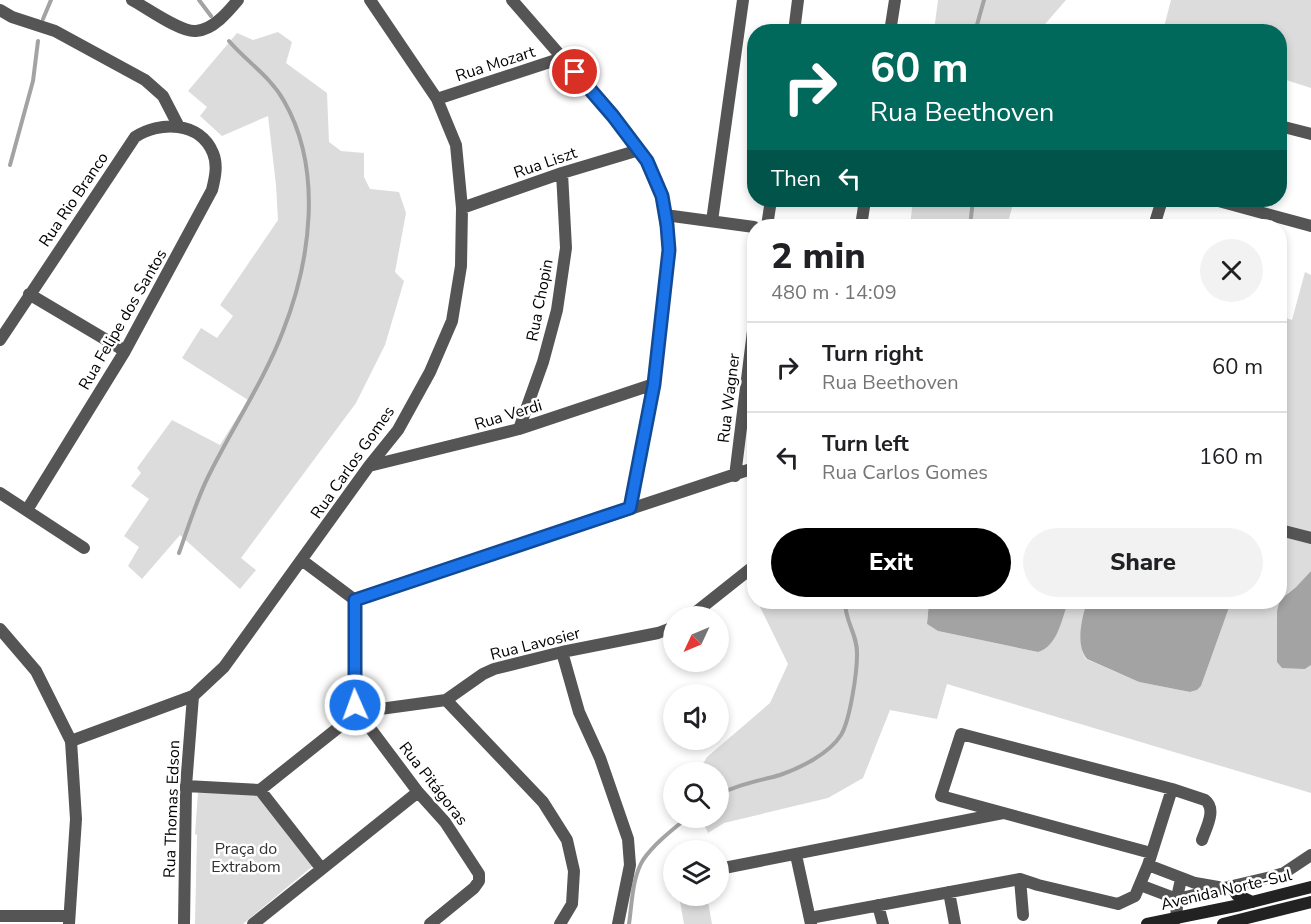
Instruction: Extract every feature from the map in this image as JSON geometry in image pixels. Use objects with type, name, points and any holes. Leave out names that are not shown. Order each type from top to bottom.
[{"type":"main road","points":[[1279,895],[1311,877]]},
{"type":"main road","points":[[1228,887],[1237,895],[1252,902]]},
{"type":"main road","name":"Avenida Norte-Sul","points":[[1147,924],[1311,887]]},
{"type":"main road","name":"Avenida Norte-Sul","points":[[1223,924],[1311,902]]},
{"type":"main road","points":[[1284,909],[1311,908]]},
{"type":"street","points":[[132,0],[185,30],[197,32],[227,14],[238,0]]},
{"type":"street","name":"Rua Carlos Gomes","points":[[72,741],[193,696],[224,667],[303,561],[369,466],[398,430],[430,372],[452,321],[461,266],[462,208],[456,145],[437,99],[370,0]]},
{"type":"street","points":[[512,0],[613,116],[647,161],[658,188],[665,215],[669,250],[654,384],[630,508]]},
{"type":"street","points":[[712,221],[743,0]]},
{"type":"street","points":[[795,24],[798,0]]},
{"type":"street","points":[[891,24],[895,0]]},
{"type":"street","points":[[0,10],[12,17],[55,31],[145,80],[163,96],[178,125]]},
{"type":"street","name":"Rua Mozart","points":[[437,99],[562,58]]},
{"type":"street","name":"Rua Felipe dos Santos","points":[[27,510],[125,351],[212,190],[216,172],[213,153],[202,137],[178,125]]},
{"type":"street","name":"Rua Rio Branco","points":[[0,340],[135,137],[155,127],[178,125]]},
{"type":"street","points":[[1287,128],[1311,134]]},
{"type":"street","name":"Rua Liszt","points":[[462,208],[562,173],[639,150]]},
{"type":"street","name":"Rua Chopin","points":[[519,429],[543,362],[557,310],[566,248],[562,173]]},
{"type":"street","points":[[1241,207],[1285,219]]},
{"type":"street","points":[[665,215],[747,226]]},
{"type":"street","points":[[1287,220],[1311,226]]},
{"type":"street","points":[[29,294],[125,351]]},
{"type":"street","name":"Rua Wagner","points":[[735,476],[747,379]]},
{"type":"street","name":"Rua Verdi","points":[[369,466],[519,429],[654,384]]},
{"type":"street","points":[[303,561],[355,600],[747,471]]},
{"type":"street","points":[[0,493],[84,548]]},
{"type":"street","points":[[1287,532],[1311,538]]},
{"type":"street","points":[[704,606],[747,572]]},
{"type":"street","name":"Rua Pitágoras","points":[[355,600],[354,694],[358,712],[418,792],[445,822],[479,874],[480,881],[474,888],[430,924]]},
{"type":"street","points":[[0,629],[36,671],[72,741],[76,819],[69,920],[0,916]]},
{"type":"street","name":"Rua Lavosier","points":[[358,712],[446,699],[494,669],[663,631]]},
{"type":"street","points":[[562,652],[579,712],[603,767],[628,839],[630,866],[618,924]]},
{"type":"street","name":"Rua Thomas Edson","points":[[184,924],[186,786],[193,696]]},
{"type":"street","points":[[446,699],[543,802],[567,840],[574,870],[573,893],[572,904],[560,924]]},
{"type":"street","points":[[186,786],[260,790],[358,712]]},
{"type":"street","points":[[1202,840],[1211,810],[1209,803],[1172,789],[961,734],[941,796],[1006,813],[1149,859],[1181,879],[1228,887]]},
{"type":"street","points":[[796,855],[811,921],[879,905],[1020,879],[1118,904],[1133,898],[1140,885],[1172,789]]},
{"type":"street","points":[[260,790],[321,868]]},
{"type":"street","points":[[253,924],[267,920],[321,868],[418,792]]},
{"type":"street","points":[[962,801],[962,822]]},
{"type":"street","points":[[729,867],[1006,813]]},
{"type":"street","points":[[1140,885],[1178,899],[1284,873],[1311,855]]},
{"type":"street","points":[[1020,879],[1023,915]]},
{"type":"street","points":[[1176,919],[1181,879]]},
{"type":"street","points":[[949,892],[955,924]]},
{"type":"street","points":[[879,905],[883,924]]},
{"type":"green space","points":[[938,0],[1066,0],[1045,24],[935,24]]},
{"type":"green space","points":[[1171,0],[1311,0],[1311,88],[1287,80],[1287,24],[1165,24]]},
{"type":"green space","points":[[278,32],[292,42],[286,63],[327,93],[329,142],[341,151],[364,153],[364,177],[370,189],[399,192],[406,213],[395,272],[404,281],[385,345],[356,403],[241,558],[256,570],[240,589],[180,535],[142,579],[128,566],[139,547],[124,536],[149,499],[131,486],[141,473],[137,468],[172,420],[220,445],[248,400],[182,358],[201,328],[217,338],[233,316],[220,305],[278,220],[268,116],[222,136],[200,116],[207,107],[188,91],[237,33],[253,40]]},
{"type":"green space","points":[[912,207],[1012,207],[1009,219],[911,219]]},
{"type":"green space","points":[[1305,272],[1311,275],[1311,571],[1288,593],[1305,669],[1311,665],[1311,793],[947,684],[937,719],[890,710],[863,778],[828,798],[729,822],[729,762],[704,762],[715,750],[729,750],[729,738],[770,703],[788,664],[761,609],[928,609],[927,624],[938,631],[1038,652],[1063,609],[1086,609],[1081,639],[1086,659],[1139,682],[1190,692],[1201,686],[1228,609],[1287,609],[1287,318],[1292,320]]},
{"type":"green space","name":"Praça do Extrabom","points":[[198,793],[261,794],[314,865],[243,924],[195,924],[197,835],[195,834]]},
{"type":"green space","points":[[706,828],[716,828],[708,833]]},
{"type":"green space","points":[[681,906],[709,906],[712,924],[684,924]]},
{"type":"shaded area","points":[[1311,571],[1311,665],[1305,669],[1282,668],[1277,662],[1277,611],[1278,609],[1287,609],[1287,594]]},
{"type":"shaded area","points":[[928,609],[1066,609],[1054,639],[1050,645],[1038,652],[938,631],[927,624]]},
{"type":"shaded area","points":[[1085,609],[1228,609],[1201,686],[1190,692],[1139,682],[1087,659],[1080,639]]},
{"type":"waterway","points":[[43,19],[51,0]]},
{"type":"waterway","points":[[199,0],[211,16]]},
{"type":"waterway","points":[[977,24],[984,0]]},
{"type":"waterway","points":[[10,165],[33,81],[38,41]]},
{"type":"waterway","points":[[179,553],[204,486],[267,368],[283,331],[300,275],[309,215],[304,156],[296,127],[278,92],[229,41]]},
{"type":"waterway","points":[[971,219],[972,207]]},
{"type":"waterway","points":[[729,790],[780,775],[805,764],[822,754],[841,735],[852,696],[857,655],[856,641],[846,609]]},
{"type":"waterway","points":[[629,924],[639,867],[647,854],[674,828]]},
{"type":"route","points":[[355,705],[355,600],[630,508],[654,384],[669,250],[667,225],[662,196],[647,161],[613,116],[575,72]]}]
